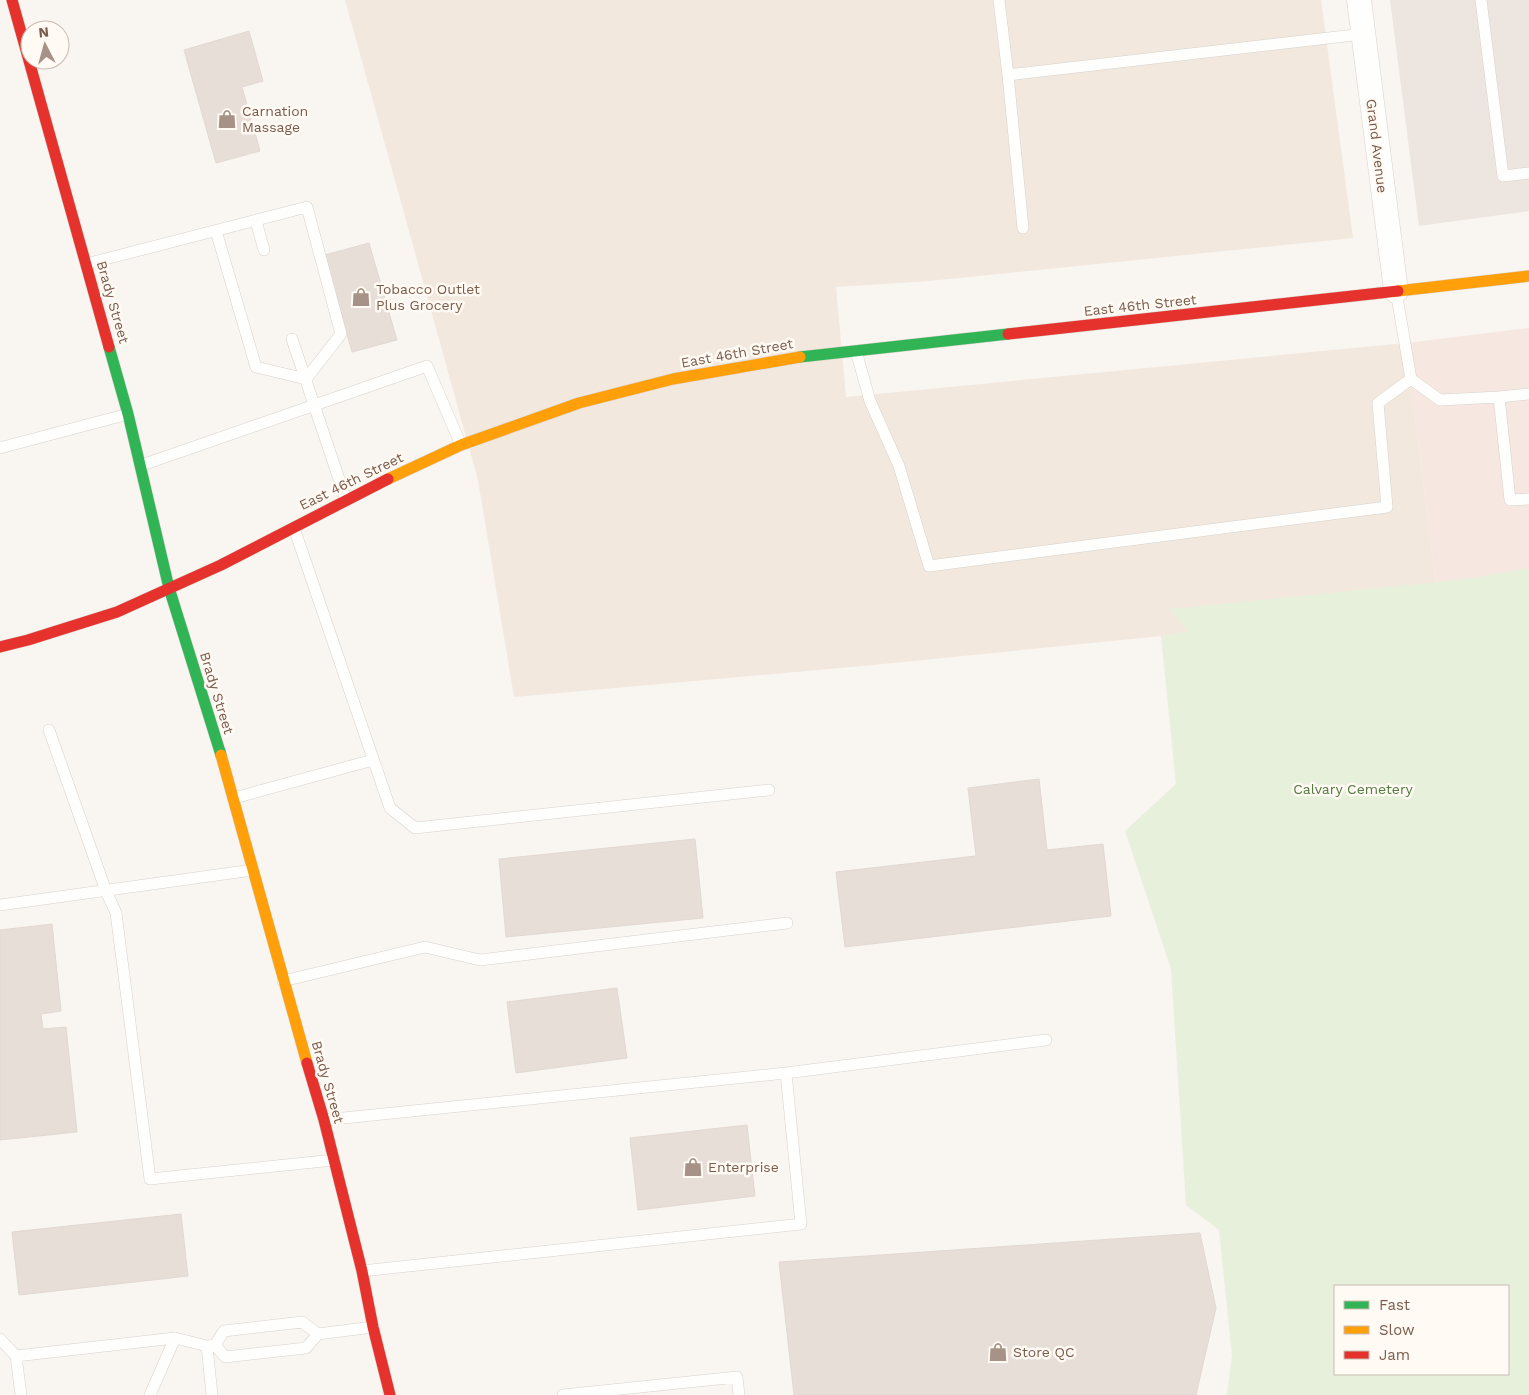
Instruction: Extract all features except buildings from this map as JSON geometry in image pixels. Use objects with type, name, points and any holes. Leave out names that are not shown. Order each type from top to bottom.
[{"type":"main road","name":"Brady Street","points":[[12,0],[142,465],[169,588],[234,798],[283,981],[324,1120],[362,1271],[373,1327],[390,1395]]},
{"type":"main road","name":"East 46th Street","points":[[0,647],[117,612],[221,565],[395,475],[461,445],[579,403],[673,379],[801,357],[1529,276]]},
{"type":"street","name":"Grand Avenue","points":[[1359,0],[1396,291]]},
{"type":"lane","points":[[999,0],[1023,228]]},
{"type":"lane","points":[[1481,0],[1503,176],[1529,173]]},
{"type":"lane","points":[[1008,75],[1363,34]]},
{"type":"lane","points":[[86,264],[307,208],[341,334],[306,378]]},
{"type":"lane","points":[[256,221],[264,250]]},
{"type":"lane","points":[[216,231],[256,367],[306,378]]},
{"type":"lane","points":[[1396,291],[1411,379],[1440,400],[1529,394]]},
{"type":"lane","points":[[292,339],[346,500]]},
{"type":"lane","points":[[856,351],[870,401],[899,466],[929,566],[1387,507],[1378,403],[1411,379]]},
{"type":"lane","points":[[142,465],[427,366],[461,445]]},
{"type":"lane","points":[[1499,397],[1510,500],[1529,499]]},
{"type":"lane","points":[[0,448],[128,414]]},
{"type":"lane","points":[[294,526],[390,808],[415,828],[769,790]]},
{"type":"lane","points":[[49,730],[106,891],[116,913],[150,1179],[334,1160]]},
{"type":"lane","points":[[234,798],[373,760]]},
{"type":"lane","points":[[0,906],[254,870]]},
{"type":"lane","points":[[283,981],[424,948],[480,960],[787,923]]},
{"type":"lane","points":[[324,1120],[786,1073],[1046,1040]]},
{"type":"lane","points":[[362,1271],[801,1224],[786,1073]]},
{"type":"lane","points":[[212,1395],[211,1345],[224,1331],[302,1322],[318,1334]]},
{"type":"lane","points":[[16,1356],[175,1338],[211,1345],[225,1357],[306,1348],[318,1334],[373,1327]]},
{"type":"lane","points":[[150,1395],[175,1338]]},
{"type":"lane","points":[[0,1339],[16,1356],[21,1395]]},
{"type":"lane","points":[[563,1395],[737,1377],[739,1395]]},
{"type":"shaded area","points":[[345,0],[1321,0],[1353,238],[929,281],[836,287],[846,397],[1406,343],[1438,601],[1161,636],[873,665],[514,697],[478,480]]},
{"type":"shaded area","points":[[1390,0],[1529,0],[1529,211],[1419,226]]},
{"type":"shaded area","points":[[1529,328],[1529,589],[1438,601],[1406,343]]},
{"type":"green space","name":"Calvary Cemetery","points":[[1529,568],[1529,1395],[1227,1395],[1232,1356],[1219,1230],[1186,1205],[1171,969],[1125,831],[1176,784],[1161,636],[1188,632],[1170,609],[1467,579]]},
{"type":"traffic: fast","points":[[800,357],[1008,334]]},
{"type":"traffic: fast","points":[[109,347],[128,414],[169,588],[221,755]]},
{"type":"traffic: slow","points":[[1398,291],[1529,276]]},
{"type":"traffic: slow","points":[[388,479],[461,445],[579,403],[673,379],[800,357]]},
{"type":"traffic: slow","points":[[221,755],[307,1063]]},
{"type":"traffic: jam","points":[[12,0],[109,347]]},
{"type":"traffic: jam","points":[[1008,334],[1398,291]]},
{"type":"traffic: jam","points":[[0,647],[117,612],[221,565],[388,479]]},
{"type":"traffic: jam","points":[[307,1063],[324,1120],[362,1271],[373,1327],[390,1395]]},
{"type":"place","name":"Carnation Massage","points":[[227,119]]},
{"type":"place","name":"Tobacco Outlet Plus Grocery","points":[[361,297]]},
{"type":"place","name":"Enterprise","points":[[693,1167]]},
{"type":"place","name":"Store QC","points":[[998,1352]]}]
